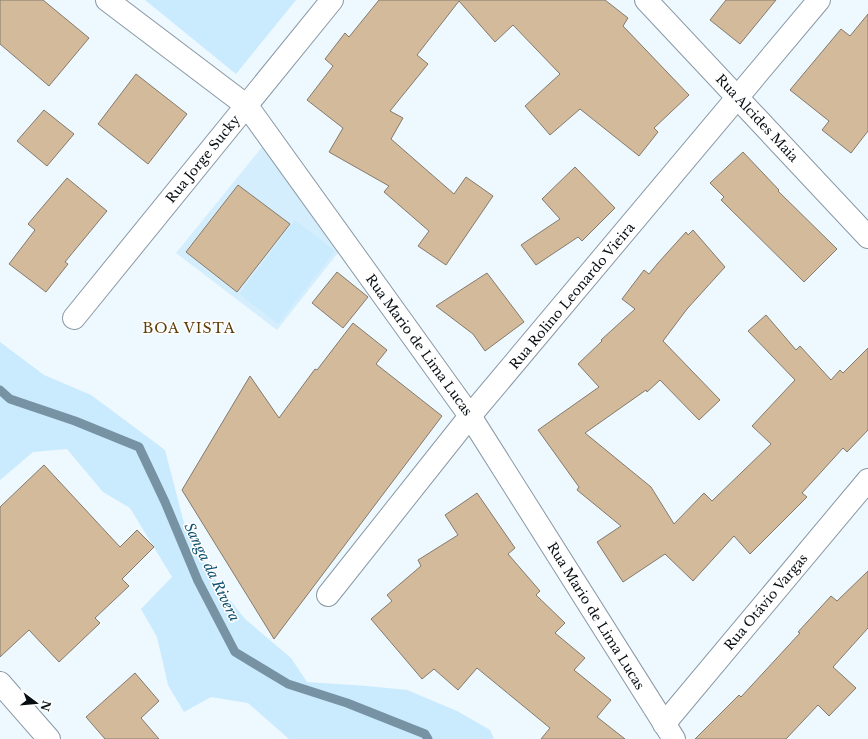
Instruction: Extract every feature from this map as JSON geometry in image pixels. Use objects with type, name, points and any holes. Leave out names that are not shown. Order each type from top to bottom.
[{"type":"street","name":"Rua Mario de Lima Lucas","points":[[107,0],[246,106],[470,416],[669,732]]},
{"type":"street","name":"Rua Jorge Sucky","points":[[74,318],[332,0]]},
{"type":"street","name":"Rua Alcides Maia","points":[[646,0],[868,237]]},
{"type":"street","name":"Rua Rolino Leonardo Vieira","points":[[328,595],[470,416],[819,0]]},
{"type":"street","name":"Rua Otávio Vargas","points":[[669,732],[868,480]]},
{"type":"street","points":[[0,684],[49,739]]},
{"type":"shaded area","points":[[145,0],[296,0],[236,74]]},
{"type":"shaded area","points":[[263,146],[341,249],[277,330],[176,253]]},
{"type":"shaded area","points":[[295,220],[335,251],[278,324],[239,294]]},
{"type":"shaded area","points":[[0,342],[44,375],[91,395],[165,450],[185,527],[219,586],[245,619],[291,658],[307,682],[407,690],[457,711],[490,730],[494,739],[289,739],[248,703],[211,697],[184,712],[168,685],[157,637],[141,609],[172,577],[130,508],[103,492],[67,449],[33,452],[0,480]]},
{"type":"building","points":[[0,0],[43,0],[89,38],[49,86],[0,44]]},
{"type":"building","points":[[379,0],[605,0],[628,18],[623,26],[689,95],[654,128],[658,132],[639,156],[580,109],[550,135],[525,106],[560,74],[513,25],[495,42],[459,1],[417,55],[428,64],[390,111],[403,118],[391,139],[454,194],[466,177],[493,196],[446,265],[418,246],[429,231],[384,192],[389,186],[329,152],[343,128],[307,100],[333,66],[325,59],[345,33],[349,37]]},
{"type":"building","points":[[726,0],[776,0],[740,44],[710,20]]},
{"type":"building","points":[[868,14],[868,131],[851,153],[822,130],[829,121],[790,90],[841,29],[850,36]]},
{"type":"building","points":[[136,74],[187,114],[148,164],[98,124]]},
{"type":"building","points":[[44,110],[74,134],[47,166],[17,141]]},
{"type":"building","points":[[743,152],[779,190],[778,191],[837,249],[804,282],[721,200],[724,197],[710,183]]},
{"type":"building","points":[[575,167],[615,208],[582,241],[578,237],[536,265],[521,245],[560,219],[542,199]]},
{"type":"building","points":[[67,178],[107,211],[65,262],[68,264],[46,292],[9,264],[35,230],[28,224]]},
{"type":"building","points":[[238,185],[290,224],[237,292],[186,252]]},
{"type":"building","points":[[693,230],[725,267],[687,309],[663,341],[720,400],[699,420],[660,380],[647,392],[646,390],[585,433],[651,487],[674,524],[704,493],[712,501],[771,444],[752,426],[795,380],[748,331],[766,315],[796,350],[800,346],[831,380],[840,370],[843,373],[868,348],[868,430],[847,452],[843,448],[802,493],[807,497],[750,554],[734,536],[693,581],[665,554],[623,582],[597,542],[621,526],[577,490],[579,487],[538,430],[599,387],[578,364],[602,341],[601,340],[635,309],[622,299],[644,270],[649,274],[686,232],[688,235]]},
{"type":"building","points":[[337,272],[368,297],[343,328],[312,303]]},
{"type":"building","points":[[487,273],[524,322],[485,351],[473,334],[436,306]]},
{"type":"building","points":[[353,323],[387,350],[376,364],[442,416],[274,639],[182,490],[250,376],[279,418],[315,369],[317,370]]},
{"type":"building","points":[[44,465],[120,547],[137,530],[154,547],[122,579],[129,586],[95,618],[100,623],[59,662],[29,630],[0,657],[0,507]]},
{"type":"building","points":[[477,493],[515,548],[508,554],[540,591],[536,595],[565,623],[555,633],[585,658],[574,670],[611,700],[597,717],[625,739],[541,739],[550,728],[477,668],[458,690],[434,669],[422,679],[371,619],[392,601],[387,595],[421,566],[418,560],[458,535],[445,515]]},
{"type":"building","points":[[868,571],[868,628],[833,667],[856,688],[829,716],[818,705],[786,739],[695,739],[739,695],[741,697],[800,633],[798,632],[831,596],[837,601]]},
{"type":"building","points":[[135,673],[159,701],[141,718],[159,739],[105,739],[86,717]]},
{"type":"waterway","name":"Sanga da Rivera","points":[[0,390],[10,399],[75,421],[139,447],[165,502],[198,581],[235,652],[288,684],[347,703],[425,734],[428,739]]},
{"type":"district","name":"BOA VISTA","points":[[189,328]]}]
